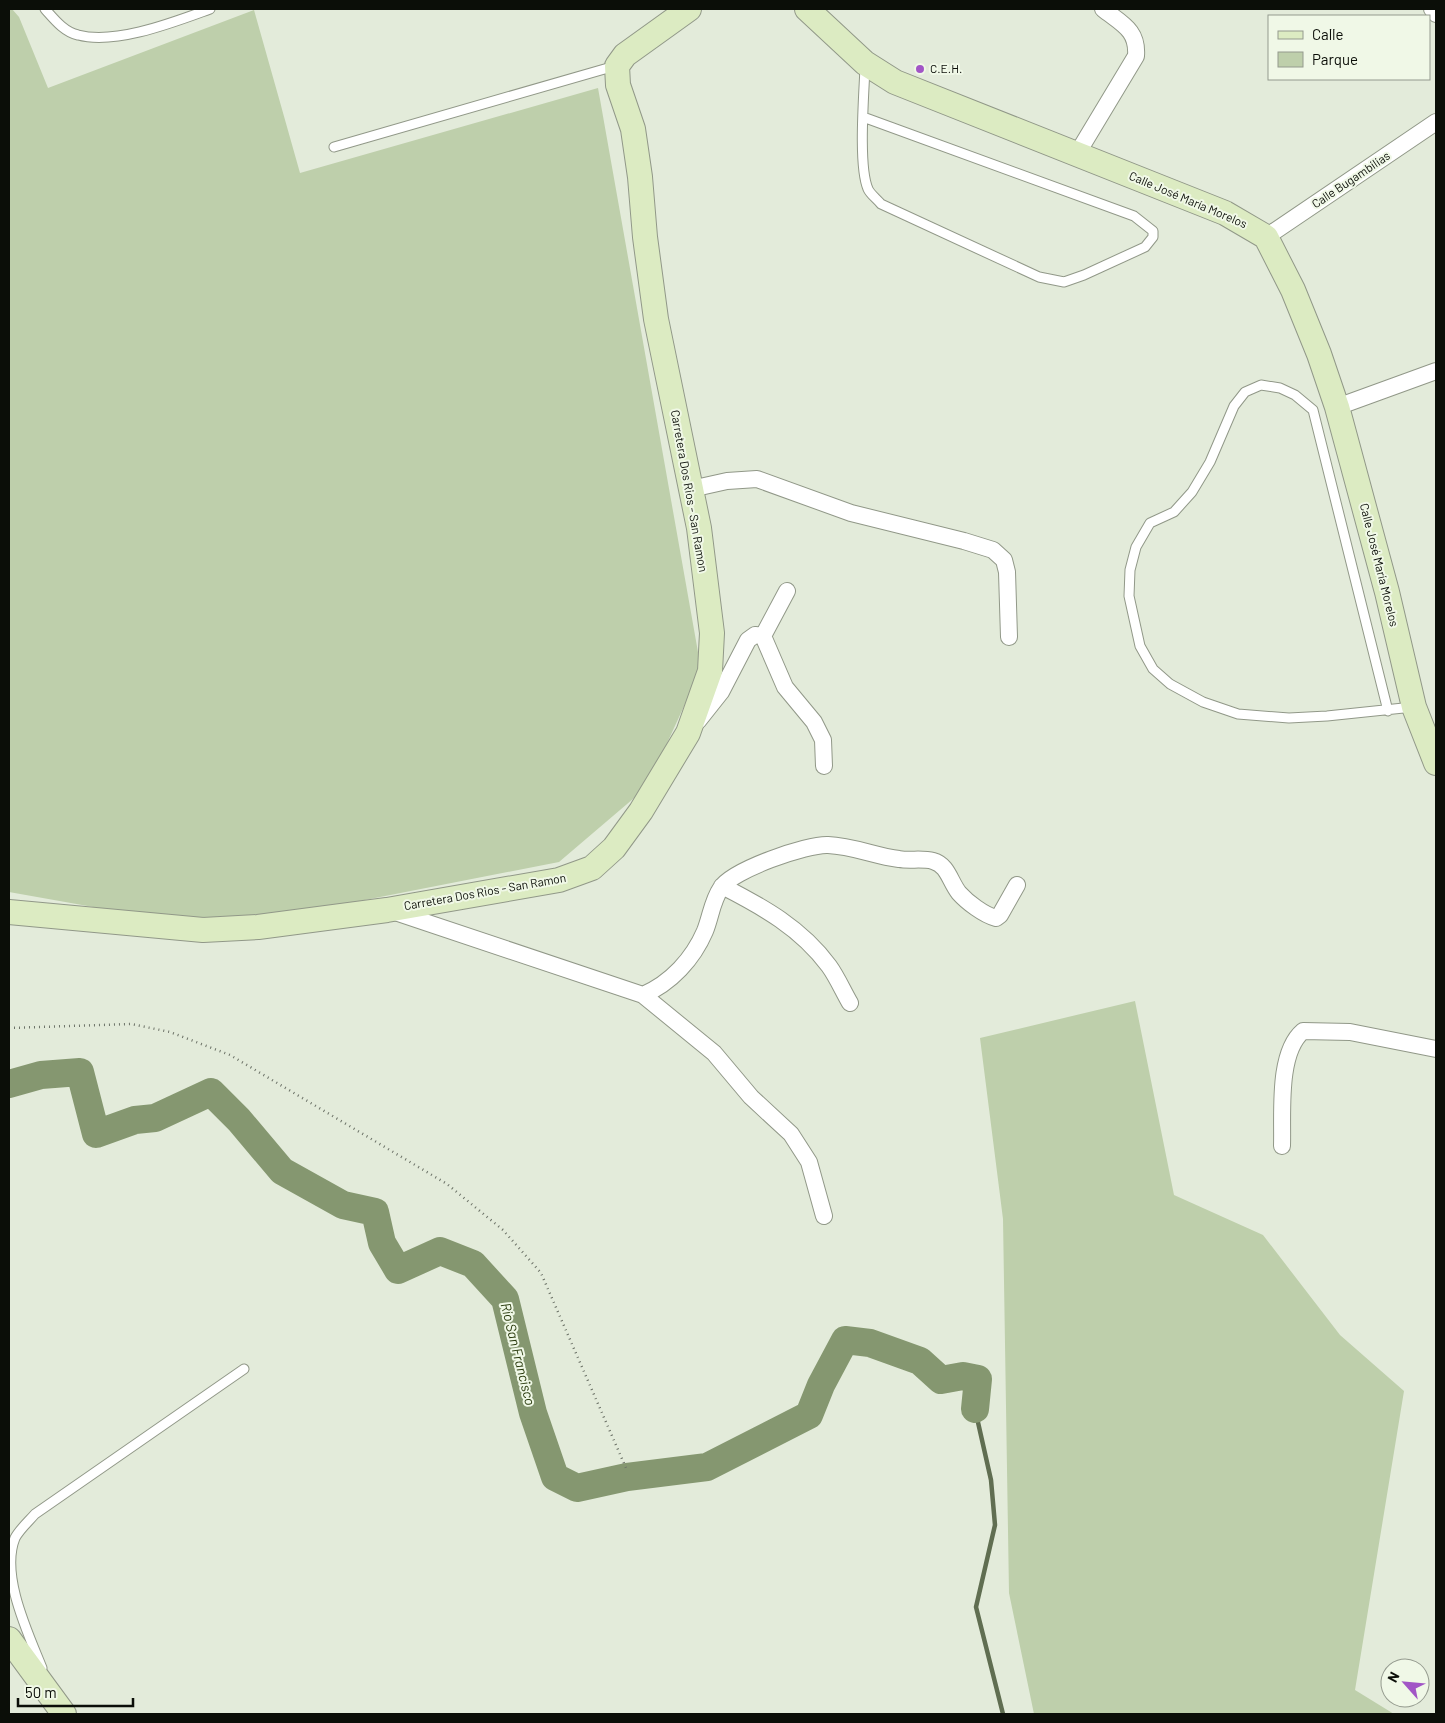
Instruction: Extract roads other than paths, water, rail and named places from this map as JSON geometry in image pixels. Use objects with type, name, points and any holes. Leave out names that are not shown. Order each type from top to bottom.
[{"type":"street","points":[[617,66],[625,55],[689,9]]},
{"type":"street","name":"Calle José María Morelos","points":[[807,9],[865,63],[895,82],[1225,213],[1266,237],[1293,290],[1320,354],[1337,407],[1387,592],[1414,707],[1436,763]]},
{"type":"street","points":[[1076,154],[1136,56],[1137,42],[1131,31],[1103,9]]},
{"type":"street","points":[[1432,9],[1436,14]]},
{"type":"street","name":"Carretera Dos Rios - San Ramon","points":[[9,912],[210,930],[258,927],[387,910],[559,880],[592,868],[614,848],[641,811],[688,733],[710,671],[712,632],[699,528],[656,319],[633,129],[618,85],[617,66]]},
{"type":"street","name":"Calle Bugambilias","points":[[1266,237],[1436,122]]},
{"type":"street","points":[[1337,407],[1436,371]]},
{"type":"street","points":[[691,489],[727,481],[757,479],[851,513],[994,550],[1004,560],[1007,572],[1009,637]]},
{"type":"street","points":[[763,636],[787,590]]},
{"type":"street","points":[[688,733],[721,692],[748,640],[755,635],[763,636]]},
{"type":"street","points":[[763,636],[785,687],[814,722],[823,740],[824,766]]},
{"type":"street","points":[[644,995],[660,988],[694,952],[722,886],[739,872],[785,854],[826,844],[860,848],[901,860],[935,862],[946,871],[964,898],[996,918],[1000,915],[1017,885]]},
{"type":"street","points":[[722,886],[758,905],[794,928],[829,966],[850,1002]]},
{"type":"street","points":[[387,910],[644,995],[714,1053],[751,1097],[791,1134],[809,1162],[824,1216]]},
{"type":"street","points":[[1282,1146],[1284,1080],[1291,1046],[1303,1031],[1350,1032],[1436,1049]]},
{"type":"street","points":[[9,1639],[60,1708]]},
{"type":"lane","points":[[46,9],[57,23],[76,35],[98,38],[158,28],[210,9]]},
{"type":"lane","points":[[863,117],[1134,216],[1148,225],[1153,231],[1153,237],[1145,248],[1064,282],[1039,277],[880,204],[868,190],[864,171],[863,117],[865,63]]},
{"type":"lane","points":[[334,147],[617,66]]},
{"type":"lane","points":[[1388,711],[1312,410],[1296,395],[1280,388],[1261,385],[1245,392],[1234,406],[1210,462],[1192,492],[1174,512],[1150,523],[1136,547],[1130,570],[1129,596],[1140,646],[1153,669],[1170,684],[1203,702],[1238,714],[1289,718],[1388,711],[1414,707]]},
{"type":"lane","points":[[60,1708],[28,1635],[9,1578],[9,1554],[16,1537],[35,1514],[244,1369]]},
{"type":"waterway","name":"Río San Francisco","points":[[9,1084],[41,1075],[80,1072],[96,1134],[135,1120],[155,1118],[211,1092],[239,1120],[282,1171],[343,1205],[375,1212],[382,1243],[398,1270],[440,1251],[473,1264],[505,1299],[533,1413],[555,1477],[577,1488],[627,1477],[707,1467],[809,1415],[821,1385],[845,1340],[870,1343],[920,1361],[941,1380],[963,1376],[978,1379],[975,1409]]},
{"type":"waterway","points":[[975,1409],[991,1480],[995,1525],[976,1607],[1003,1714]]},
{"type":"place","name":"C.E.H.","points":[[920,69]]}]
